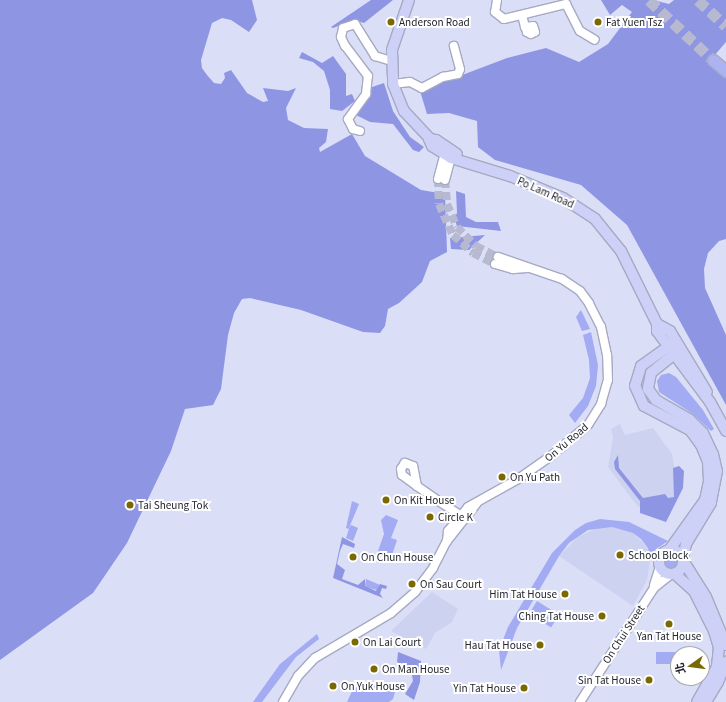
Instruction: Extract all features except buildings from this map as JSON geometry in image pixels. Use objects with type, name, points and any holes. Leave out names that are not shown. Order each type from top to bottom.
[{"type":"highway","points":[[713,60],[726,71]]},
{"type":"main road","points":[[393,84],[391,61],[397,29],[409,0]]},
{"type":"main road","name":"Po Lam Road","points":[[393,84],[404,111],[429,139],[448,155],[564,198],[595,219],[621,251],[661,326],[657,331],[672,344],[698,373],[710,402],[726,431]]},
{"type":"main road","points":[[672,344],[641,366],[636,379],[637,393],[650,410],[674,419],[693,433],[706,453],[710,472],[708,491],[701,508],[670,549],[660,556],[660,567],[664,572],[673,574],[694,591],[714,631],[719,647],[717,667],[697,702]]},
{"type":"main road","name":"Po Lam Road","points":[[672,344],[673,355],[710,402]]},
{"type":"main road","points":[[673,355],[648,379],[651,395],[699,428],[711,448],[716,465],[716,486],[711,503],[686,544],[681,570],[673,574]]},
{"type":"main road","points":[[658,368],[683,369]]},
{"type":"main road","points":[[670,549],[678,552],[706,597],[726,645]]},
{"type":"main road","points":[[706,702],[721,677],[726,662]]},
{"type":"street","points":[[497,0],[496,12],[500,18],[522,15],[566,4],[580,31],[594,40]]},
{"type":"street","points":[[522,15],[526,27]]},
{"type":"street","points":[[360,131],[353,129],[348,119],[366,94],[368,76],[345,46],[341,37],[343,28],[355,24],[375,56],[391,61]]},
{"type":"street","points":[[393,84],[410,82],[422,88],[443,77],[458,74],[460,69],[454,46]]},
{"type":"street","points":[[442,180],[448,155]]},
{"type":"street","name":"On Yu Road","points":[[277,702],[284,699],[298,676],[319,655],[382,618],[407,600],[428,576],[447,541],[448,533],[471,504],[476,503],[534,468],[582,430],[597,411],[606,388],[608,368],[605,341],[597,317],[589,303],[580,292],[562,279],[530,268],[513,268],[496,260]]},
{"type":"street","points":[[417,486],[414,466],[407,463],[401,468],[404,476],[417,486],[440,502],[461,518]]},
{"type":"street","points":[[404,476],[411,476],[414,473]]},
{"type":"street","name":"On Chui Street","points":[[580,702],[654,588],[660,567]]},
{"type":"street","name":"On Chui Street","points":[[654,588],[673,574]]},
{"type":"shaded area","points":[[0,0],[252,0],[257,20],[249,32],[231,20],[222,18],[212,23],[201,60],[202,68],[207,75],[214,83],[221,84],[225,78],[224,73],[231,70],[247,93],[263,102],[268,101],[263,88],[288,91],[296,88],[286,108],[288,120],[304,128],[328,129],[326,142],[319,148],[320,152],[352,134],[365,156],[421,190],[445,194],[447,252],[430,261],[422,282],[399,303],[388,309],[385,326],[380,333],[363,332],[301,310],[250,298],[242,299],[234,313],[228,335],[221,389],[213,405],[185,409],[171,451],[127,543],[93,593],[0,660]]},
{"type":"shaded area","points":[[371,0],[393,0],[364,23],[354,20],[333,28],[331,27]]},
{"type":"shaded area","points":[[601,0],[653,0],[669,4],[674,0],[726,0],[726,42],[708,63],[726,77],[726,239],[719,241],[708,253],[704,269],[705,288],[726,335],[726,405],[627,225],[581,185],[495,160],[478,147],[477,121],[449,113],[427,114],[420,91],[507,58],[546,48],[579,62],[608,44],[632,12],[622,5],[610,15]]},
{"type":"shaded area","points":[[302,52],[322,63],[333,56],[346,74],[346,96],[352,94],[355,101],[342,111],[330,109],[330,90],[324,71],[313,62],[299,58]]},
{"type":"shaded area","points":[[384,83],[393,111],[410,137],[424,147],[419,152],[413,150],[393,124],[370,122],[354,114],[372,87]]},
{"type":"shaded area","points":[[456,191],[465,194],[466,217],[476,222],[498,222],[501,231],[457,226],[454,218],[457,213]]},
{"type":"shaded area","points":[[485,235],[469,250],[451,249],[450,238]]},
{"type":"shaded area","points":[[581,310],[590,329],[582,331],[576,317]]},
{"type":"shaded area","points":[[591,332],[598,365],[596,386],[588,406],[575,423],[569,415],[583,398],[590,378],[589,360],[583,335]]},
{"type":"shaded area","points":[[669,373],[676,377],[703,410],[714,429],[711,431],[693,414],[659,392],[657,381],[661,375]]},
{"type":"shaded area","points":[[620,424],[625,435],[653,428],[672,454],[679,497],[638,507],[608,467],[613,437],[611,429]]},
{"type":"shaded area","points":[[618,455],[619,468],[643,498],[665,494],[668,498],[674,497],[673,468],[679,466],[684,471],[683,488],[666,522],[640,513],[640,501],[615,469],[614,462]]},
{"type":"shaded area","points":[[352,501],[359,504],[349,528],[351,525],[358,528],[353,541],[346,538],[349,529],[346,528]]},
{"type":"shaded area","points":[[386,515],[398,520],[391,538],[397,540],[392,555],[387,558],[380,556],[378,551],[384,534],[381,520]]},
{"type":"shaded area","points":[[600,519],[629,522],[668,541],[656,549],[650,560],[648,548],[641,539],[633,533],[612,527],[588,530],[569,543],[559,556],[517,628],[501,670],[499,650],[508,627],[552,553],[575,530],[586,523]]},
{"type":"shaded area","points":[[599,527],[612,527],[633,533],[648,548],[650,560],[647,580],[633,606],[559,556],[578,537]]},
{"type":"shaded area","points":[[342,537],[355,544],[354,548],[343,544],[340,551],[337,564],[345,570],[342,579],[358,585],[365,579],[365,586],[376,591],[380,584],[387,586],[386,589],[382,588],[380,594],[383,598],[333,578]]},
{"type":"shaded area","points":[[667,553],[675,553],[680,558],[678,569],[675,571],[667,571],[662,566],[662,558]]},
{"type":"shaded area","points":[[366,579],[380,585],[377,590],[365,587]]},
{"type":"shaded area","points":[[432,592],[458,609],[452,622],[435,633],[426,649],[391,631]]},
{"type":"shaded area","points":[[537,601],[559,615],[551,627],[529,614]]},
{"type":"shaded area","points":[[317,634],[319,639],[296,657],[262,702],[253,702],[280,664]]},
{"type":"shaded area","points":[[398,652],[421,661],[420,682],[414,700],[405,694],[413,681],[411,669],[397,662]]},
{"type":"shaded area","points":[[656,652],[670,652],[670,664],[656,664]]},
{"type":"shaded area","points":[[369,681],[383,686],[384,683],[387,684],[395,692],[393,699],[389,702],[347,702],[354,687],[366,690]]},
{"type":"tunnel","points":[[649,0],[713,60]]},
{"type":"tunnel","points":[[698,0],[726,26]]},
{"type":"tunnel","points":[[438,179],[439,204],[453,235],[473,253],[495,264]]},
{"type":"tunnel","points":[[445,180],[447,204],[457,227],[476,246],[498,257]]},
{"type":"place","name":"Anderson Road","points":[[391,22]]},
{"type":"place","name":"Fat Yuen Tsz","points":[[598,22]]},
{"type":"place","name":"On Yu Path","points":[[502,477]]},
{"type":"place","name":"On Kit House","points":[[386,500]]},
{"type":"place","name":"Tai Sheung Tok","points":[[130,505]]},
{"type":"place","name":"Circle K","points":[[430,517]]},
{"type":"place","name":"School Block","points":[[620,555]]},
{"type":"place","name":"On Chun House","points":[[353,557]]},
{"type":"place","name":"On Sau Court","points":[[412,584]]},
{"type":"place","name":"Him Tat House","points":[[565,594]]},
{"type":"place","name":"Ching Tat House","points":[[602,616]]},
{"type":"place","name":"Yan Tat House","points":[[669,624]]},
{"type":"place","name":"On Lai Court","points":[[355,642]]},
{"type":"place","name":"Hau Tat House","points":[[540,645]]},
{"type":"place","name":"On Man House","points":[[374,669]]},
{"type":"place","name":"Sin Tat House","points":[[649,680]]},
{"type":"place","name":"On Yuk House","points":[[333,686]]},
{"type":"place","name":"Yin Tat House","points":[[524,688]]}]
